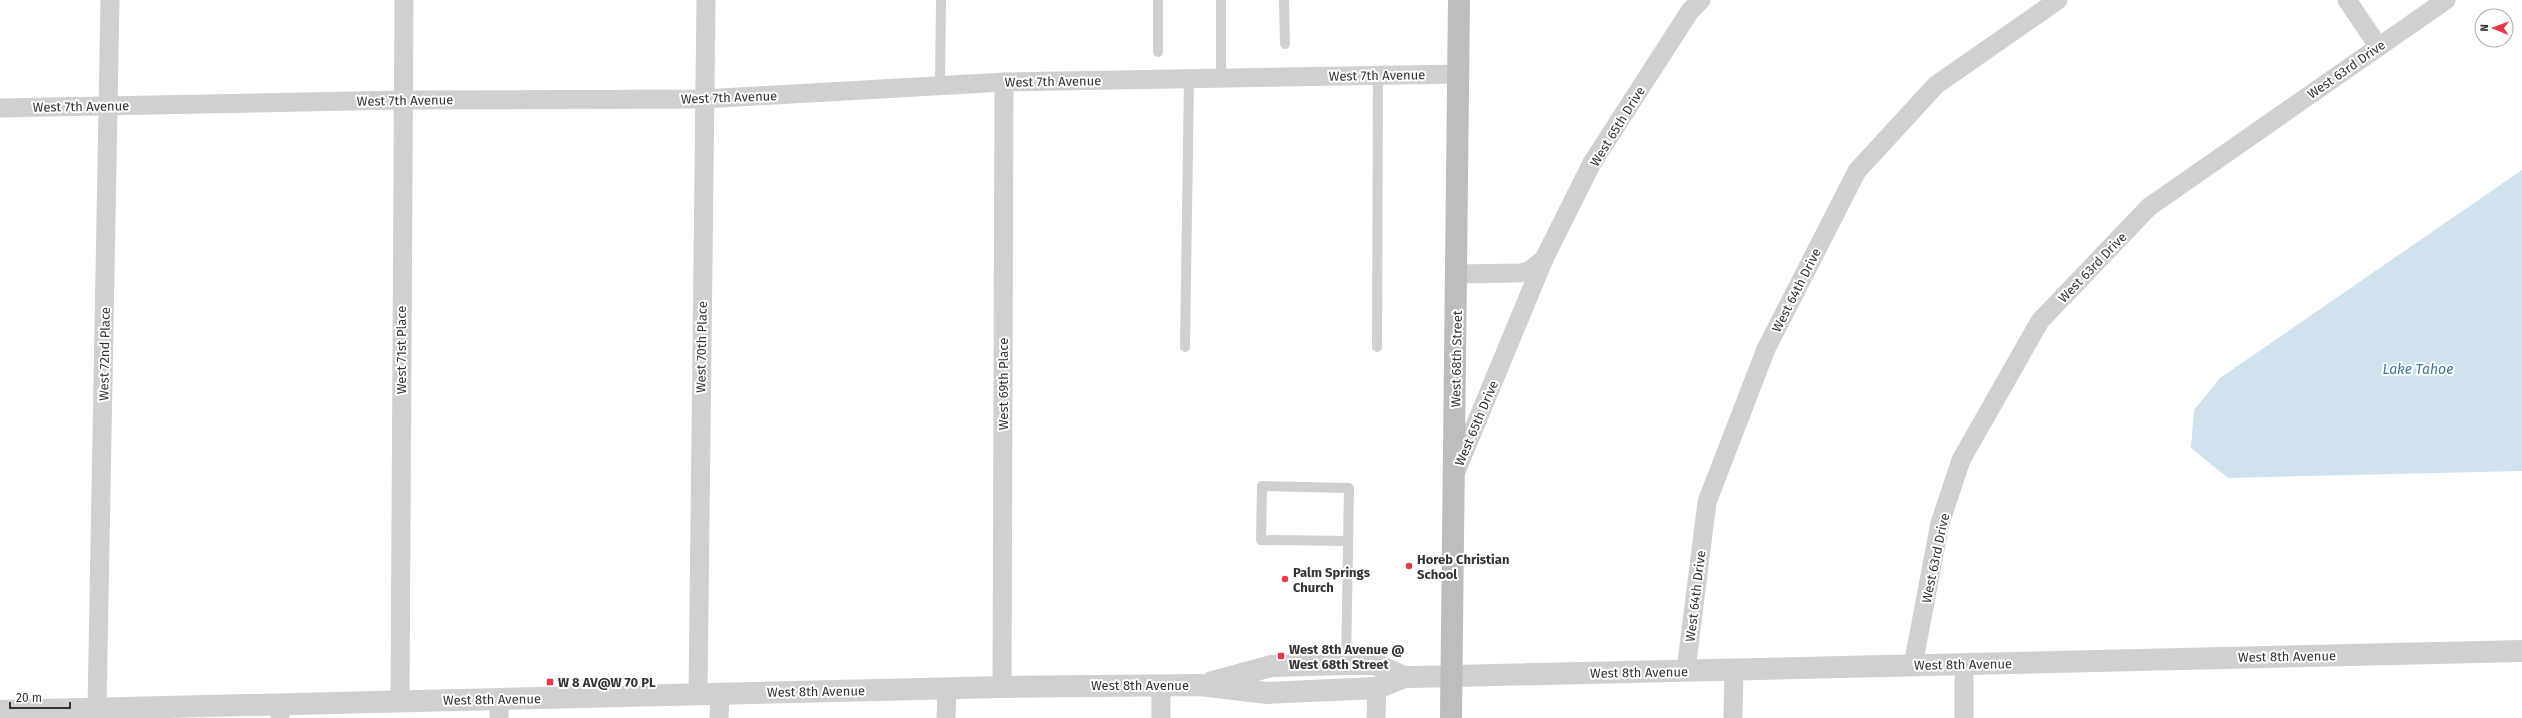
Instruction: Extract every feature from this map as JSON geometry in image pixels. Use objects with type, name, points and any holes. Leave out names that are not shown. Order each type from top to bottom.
[{"type":"main road","name":"West 68th Street","points":[[1451,718],[1459,0]]},
{"type":"street","name":"West 72nd Place","points":[[98,708],[110,0]]},
{"type":"street","name":"West 71st Place","points":[[400,701],[402,100],[404,0]]},
{"type":"street","name":"West 70th Place","points":[[698,694],[706,0]]},
{"type":"street","name":"West 65th Drive","points":[[1454,476],[1544,259],[1592,163],[1690,11],[1701,0]]},
{"type":"street","name":"West 64th Drive","points":[[1686,670],[1707,502],[1766,349],[1857,171],[1936,85],[2058,0]]},
{"type":"street","points":[[2347,0],[2378,46]]},
{"type":"street","name":"West 63rd Drive","points":[[1913,665],[1940,523],[1961,460],[2040,321],[2149,207],[2446,0]]},
{"type":"street","name":"West 7th Avenue","points":[[0,108],[402,100],[704,99],[1004,82],[1458,74]]},
{"type":"street","name":"West 69th Place","points":[[1002,687],[1004,82]]},
{"type":"street","name":"West 65th Drive","points":[[1456,274],[1520,273],[1529,271],[1544,259]]},
{"type":"street","name":"West 8th Avenue","points":[[0,710],[52,714],[98,708],[280,711],[400,701],[499,708],[720,693],[1002,687],[1200,685],[1267,693],[1377,688],[1404,678],[1451,676],[2522,651]]},
{"type":"street","name":"West 8th Avenue","points":[[1200,685],[1271,666],[1375,664],[1404,678]]},
{"type":"street","points":[[1964,664],[1964,718]]},
{"type":"street","points":[[1734,669],[1734,718]]},
{"type":"street","points":[[1160,718],[1161,685]]},
{"type":"street","points":[[946,718],[947,688]]},
{"type":"street","points":[[1376,718],[1377,688]]},
{"type":"street","points":[[719,718],[720,693]]},
{"type":"lane","points":[[940,86],[941,0]]},
{"type":"lane","points":[[1158,0],[1158,52]]},
{"type":"lane","points":[[1220,0],[1221,78]]},
{"type":"lane","points":[[1284,0],[1285,44]]},
{"type":"lane","points":[[1377,346],[1378,76]]},
{"type":"lane","points":[[1185,347],[1189,79]]},
{"type":"lane","points":[[1346,664],[1349,488],[1262,486],[1261,540],[1348,541]]},
{"type":"water","name":"Lake Tahoe","points":[[2522,170],[2522,471],[2228,478],[2191,448],[2194,410],[2220,378]]},
{"type":"place","name":"Horeb Christian School","points":[[1409,566]]},
{"type":"place","name":"Palm Springs Church","points":[[1285,579]]},
{"type":"place","name":"West 8th Avenue @ West 68th Street","points":[[1281,656]]},
{"type":"place","name":"W 8 AV@W 70 PL","points":[[550,682]]}]
